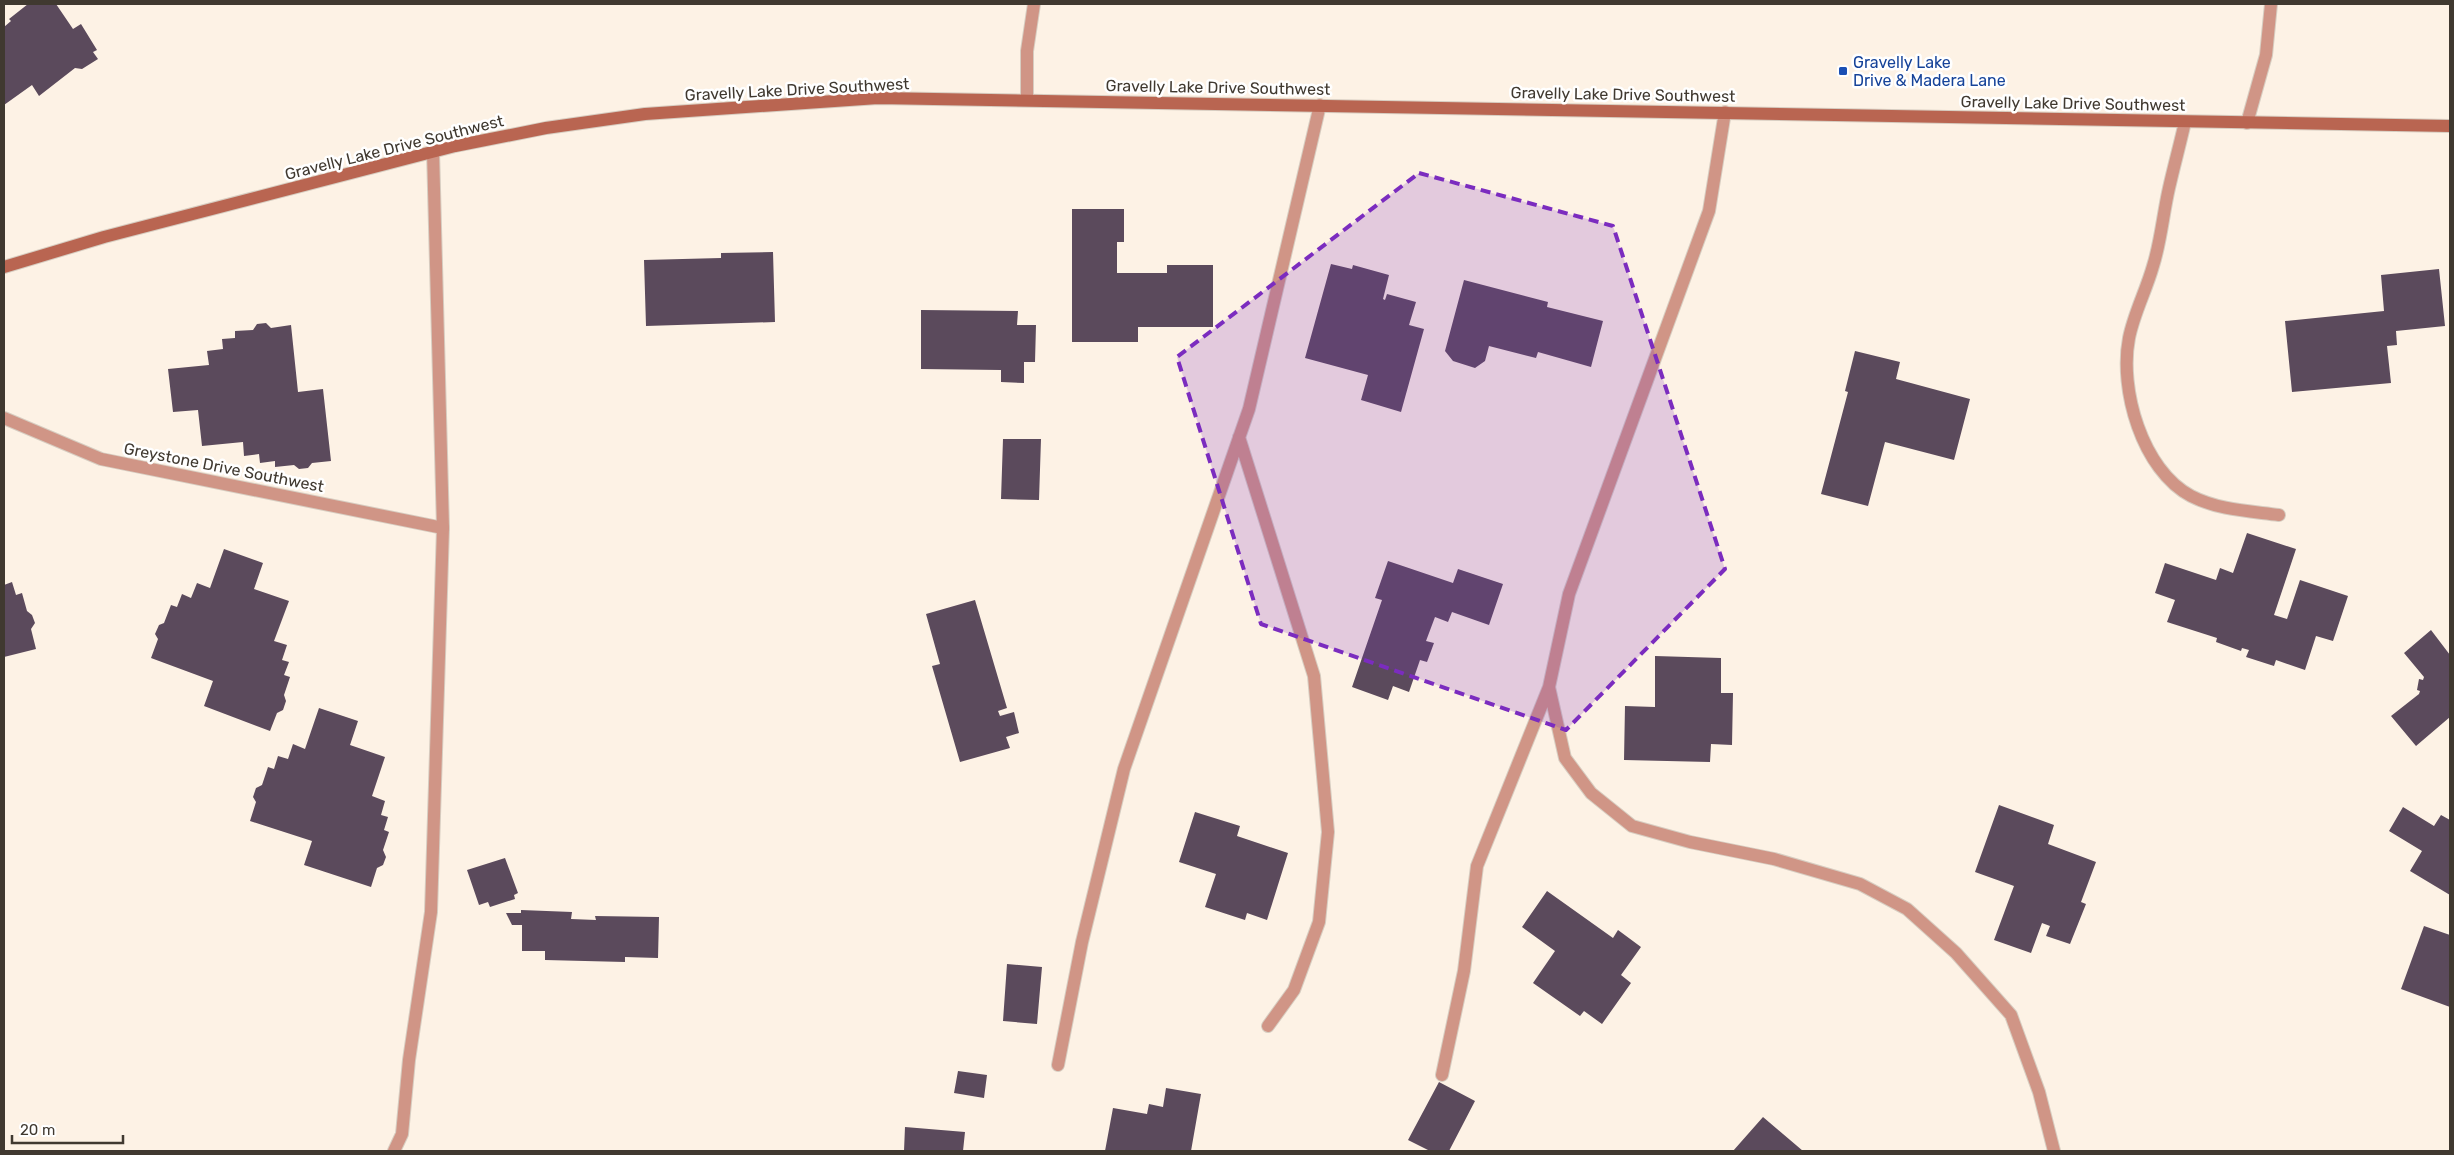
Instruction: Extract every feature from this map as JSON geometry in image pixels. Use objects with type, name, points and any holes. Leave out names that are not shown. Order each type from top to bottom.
[{"type":"main road","name":"Gravelly Lake Drive Southwest","points":[[4,267],[114,235],[433,152],[546,128],[645,114],[878,98],[1725,112],[2247,124],[2450,126]]},
{"type":"street","points":[[1027,100],[1027,51],[1034,4]]},
{"type":"street","points":[[2247,124],[2266,55],[2271,4]]},
{"type":"street","points":[[1058,1065],[1082,942],[1124,770],[1252,399],[1320,105]]},
{"type":"street","points":[[1442,1076],[1464,970],[1477,866],[1549,687],[1569,594],[1709,211],[1725,112]]},
{"type":"street","points":[[2185,122],[2153,267],[2135,311],[2129,340],[2126,371],[2133,411],[2146,447],[2165,475],[2190,495],[2224,508],[2279,515]]},
{"type":"street","points":[[394,1151],[402,1134],[409,1060],[431,912],[443,528],[433,152]]},
{"type":"street","name":"Greystone Drive Southwest","points":[[4,418],[101,459],[443,528]]},
{"type":"street","points":[[1239,437],[1314,676],[1328,832],[1319,922],[1294,990],[1268,1026]]},
{"type":"street","points":[[1549,687],[1565,758],[1591,793],[1632,826],[1690,842],[1774,860],[1860,884],[1907,909],[1956,953],[2011,1015],[2039,1092],[2054,1151]]},
{"type":"highlighted area","points":[[1419,173],[1613,226],[1725,569],[1566,730],[1261,624],[1177,357]]},
{"type":"building","points":[[28,4],[56,4],[73,29],[81,24],[97,50],[93,52],[98,59],[82,69],[75,68],[39,96],[32,85],[4,105],[4,27],[11,21],[9,19]]},
{"type":"building","points":[[1072,209],[1124,209],[1124,242],[1117,242],[1117,273],[1167,273],[1167,265],[1213,265],[1213,327],[1138,327],[1138,342],[1072,342]]},
{"type":"building","points":[[773,252],[775,322],[646,326],[644,260],[721,258],[721,253]]},
{"type":"building","points":[[1331,264],[1352,269],[1353,265],[1389,275],[1383,299],[1385,300],[1387,294],[1416,302],[1409,325],[1424,329],[1401,412],[1361,400],[1368,375],[1305,358]]},
{"type":"building","points":[[2439,269],[2445,326],[2396,331],[2397,345],[2387,346],[2391,383],[2292,392],[2285,321],[2384,311],[2381,275]]},
{"type":"building","points":[[1464,280],[1548,302],[1547,307],[1603,321],[1591,367],[1538,352],[1536,358],[1489,346],[1485,361],[1475,368],[1453,361],[1445,351]]},
{"type":"building","points":[[921,310],[1018,311],[1017,325],[1036,325],[1035,362],[1024,362],[1024,383],[1001,382],[1001,370],[921,369]]},
{"type":"building","points":[[266,323],[271,328],[291,325],[298,392],[323,389],[331,461],[312,463],[308,468],[299,469],[294,465],[275,467],[275,461],[260,463],[259,454],[244,456],[243,442],[202,446],[198,410],[173,412],[168,369],[209,365],[207,351],[223,349],[222,339],[235,338],[235,331],[253,330],[257,324]]},
{"type":"building","points":[[1855,351],[1900,362],[1896,379],[1970,399],[1954,460],[1885,442],[1868,506],[1821,494],[1848,392],[1845,391]]},
{"type":"building","points":[[1003,439],[1041,439],[1039,500],[1001,499]]},
{"type":"building","points":[[2247,533],[2296,549],[2274,615],[2287,619],[2300,580],[2348,596],[2333,641],[2316,636],[2305,670],[2276,660],[2274,666],[2246,657],[2249,650],[2242,648],[2241,651],[2216,642],[2217,638],[2167,622],[2175,600],[2155,593],[2165,563],[2216,580],[2220,568],[2233,573]]},
{"type":"building","points":[[224,549],[263,563],[254,589],[289,601],[274,641],[287,645],[282,660],[289,662],[284,675],[290,677],[284,695],[286,701],[283,710],[277,713],[270,731],[204,706],[213,681],[151,658],[158,639],[155,634],[159,625],[164,623],[171,605],[177,607],[182,594],[191,598],[197,583],[210,588]]},
{"type":"building","points":[[1388,561],[1453,583],[1458,569],[1503,584],[1489,625],[1452,612],[1448,622],[1435,617],[1426,641],[1434,643],[1427,662],[1420,660],[1409,692],[1393,686],[1388,700],[1352,687],[1382,600],[1375,598]]},
{"type":"building","points":[[12,582],[16,595],[22,593],[27,611],[32,615],[35,623],[31,629],[36,649],[4,657],[4,585]]},
{"type":"building","points":[[975,600],[1007,708],[998,711],[1000,716],[1014,712],[1019,733],[1006,737],[1010,748],[960,762],[932,666],[940,664],[926,614]]},
{"type":"building","points":[[2431,630],[2450,655],[2450,717],[2416,746],[2391,716],[2419,694],[2420,691],[2417,690],[2419,679],[2423,680],[2424,677],[2404,653]]},
{"type":"building","points":[[1655,656],[1721,658],[1721,693],[1733,693],[1732,745],[1711,744],[1710,762],[1624,760],[1625,706],[1655,707]]},
{"type":"building","points":[[319,708],[358,721],[350,745],[385,757],[372,796],[385,801],[381,815],[388,817],[384,830],[389,832],[383,850],[386,857],[383,865],[377,868],[371,887],[304,865],[312,841],[250,821],[256,802],[253,797],[256,788],[262,785],[268,767],[274,769],[278,756],[288,759],[293,744],[305,749]]},
{"type":"building","points":[[1999,805],[2054,825],[2048,844],[2096,862],[2081,902],[2086,904],[2070,944],[2046,936],[2050,926],[2042,923],[2031,953],[1994,940],[2014,886],[1975,872]]},
{"type":"building","points":[[2403,807],[2434,826],[2441,815],[2450,820],[2450,895],[2410,871],[2422,851],[2389,831]]},
{"type":"building","points":[[1195,812],[1240,826],[1237,836],[1288,853],[1267,920],[1247,913],[1245,920],[1205,907],[1216,874],[1179,862]]},
{"type":"building","points":[[505,858],[518,893],[514,895],[515,899],[490,907],[488,902],[479,905],[467,870]]},
{"type":"building","points":[[1547,891],[1613,938],[1618,930],[1641,947],[1621,975],[1631,983],[1602,1024],[1584,1011],[1580,1016],[1533,983],[1555,951],[1522,927]]},
{"type":"building","points":[[521,910],[572,912],[571,919],[596,920],[595,916],[659,917],[658,958],[625,957],[625,962],[545,960],[545,951],[522,951],[522,925],[512,925],[506,913],[521,913]]},
{"type":"building","points":[[2424,926],[2450,935],[2450,1007],[2401,989]]},
{"type":"building","points":[[1007,964],[1042,967],[1037,1024],[1003,1021]]},
{"type":"building","points":[[958,1071],[987,1075],[984,1098],[954,1093]]},
{"type":"building","points":[[1439,1082],[1475,1101],[1449,1151],[1430,1151],[1408,1140]]},
{"type":"building","points":[[1166,1088],[1201,1094],[1191,1151],[1105,1151],[1113,1108],[1147,1114],[1149,1104],[1163,1107]]},
{"type":"building","points":[[1763,1117],[1803,1151],[1733,1151]]},
{"type":"building","points":[[905,1127],[965,1132],[963,1151],[904,1151]]},
{"type":"place","name":"Gravelly Lake Drive & Madera Lane","points":[[1843,71]]}]
